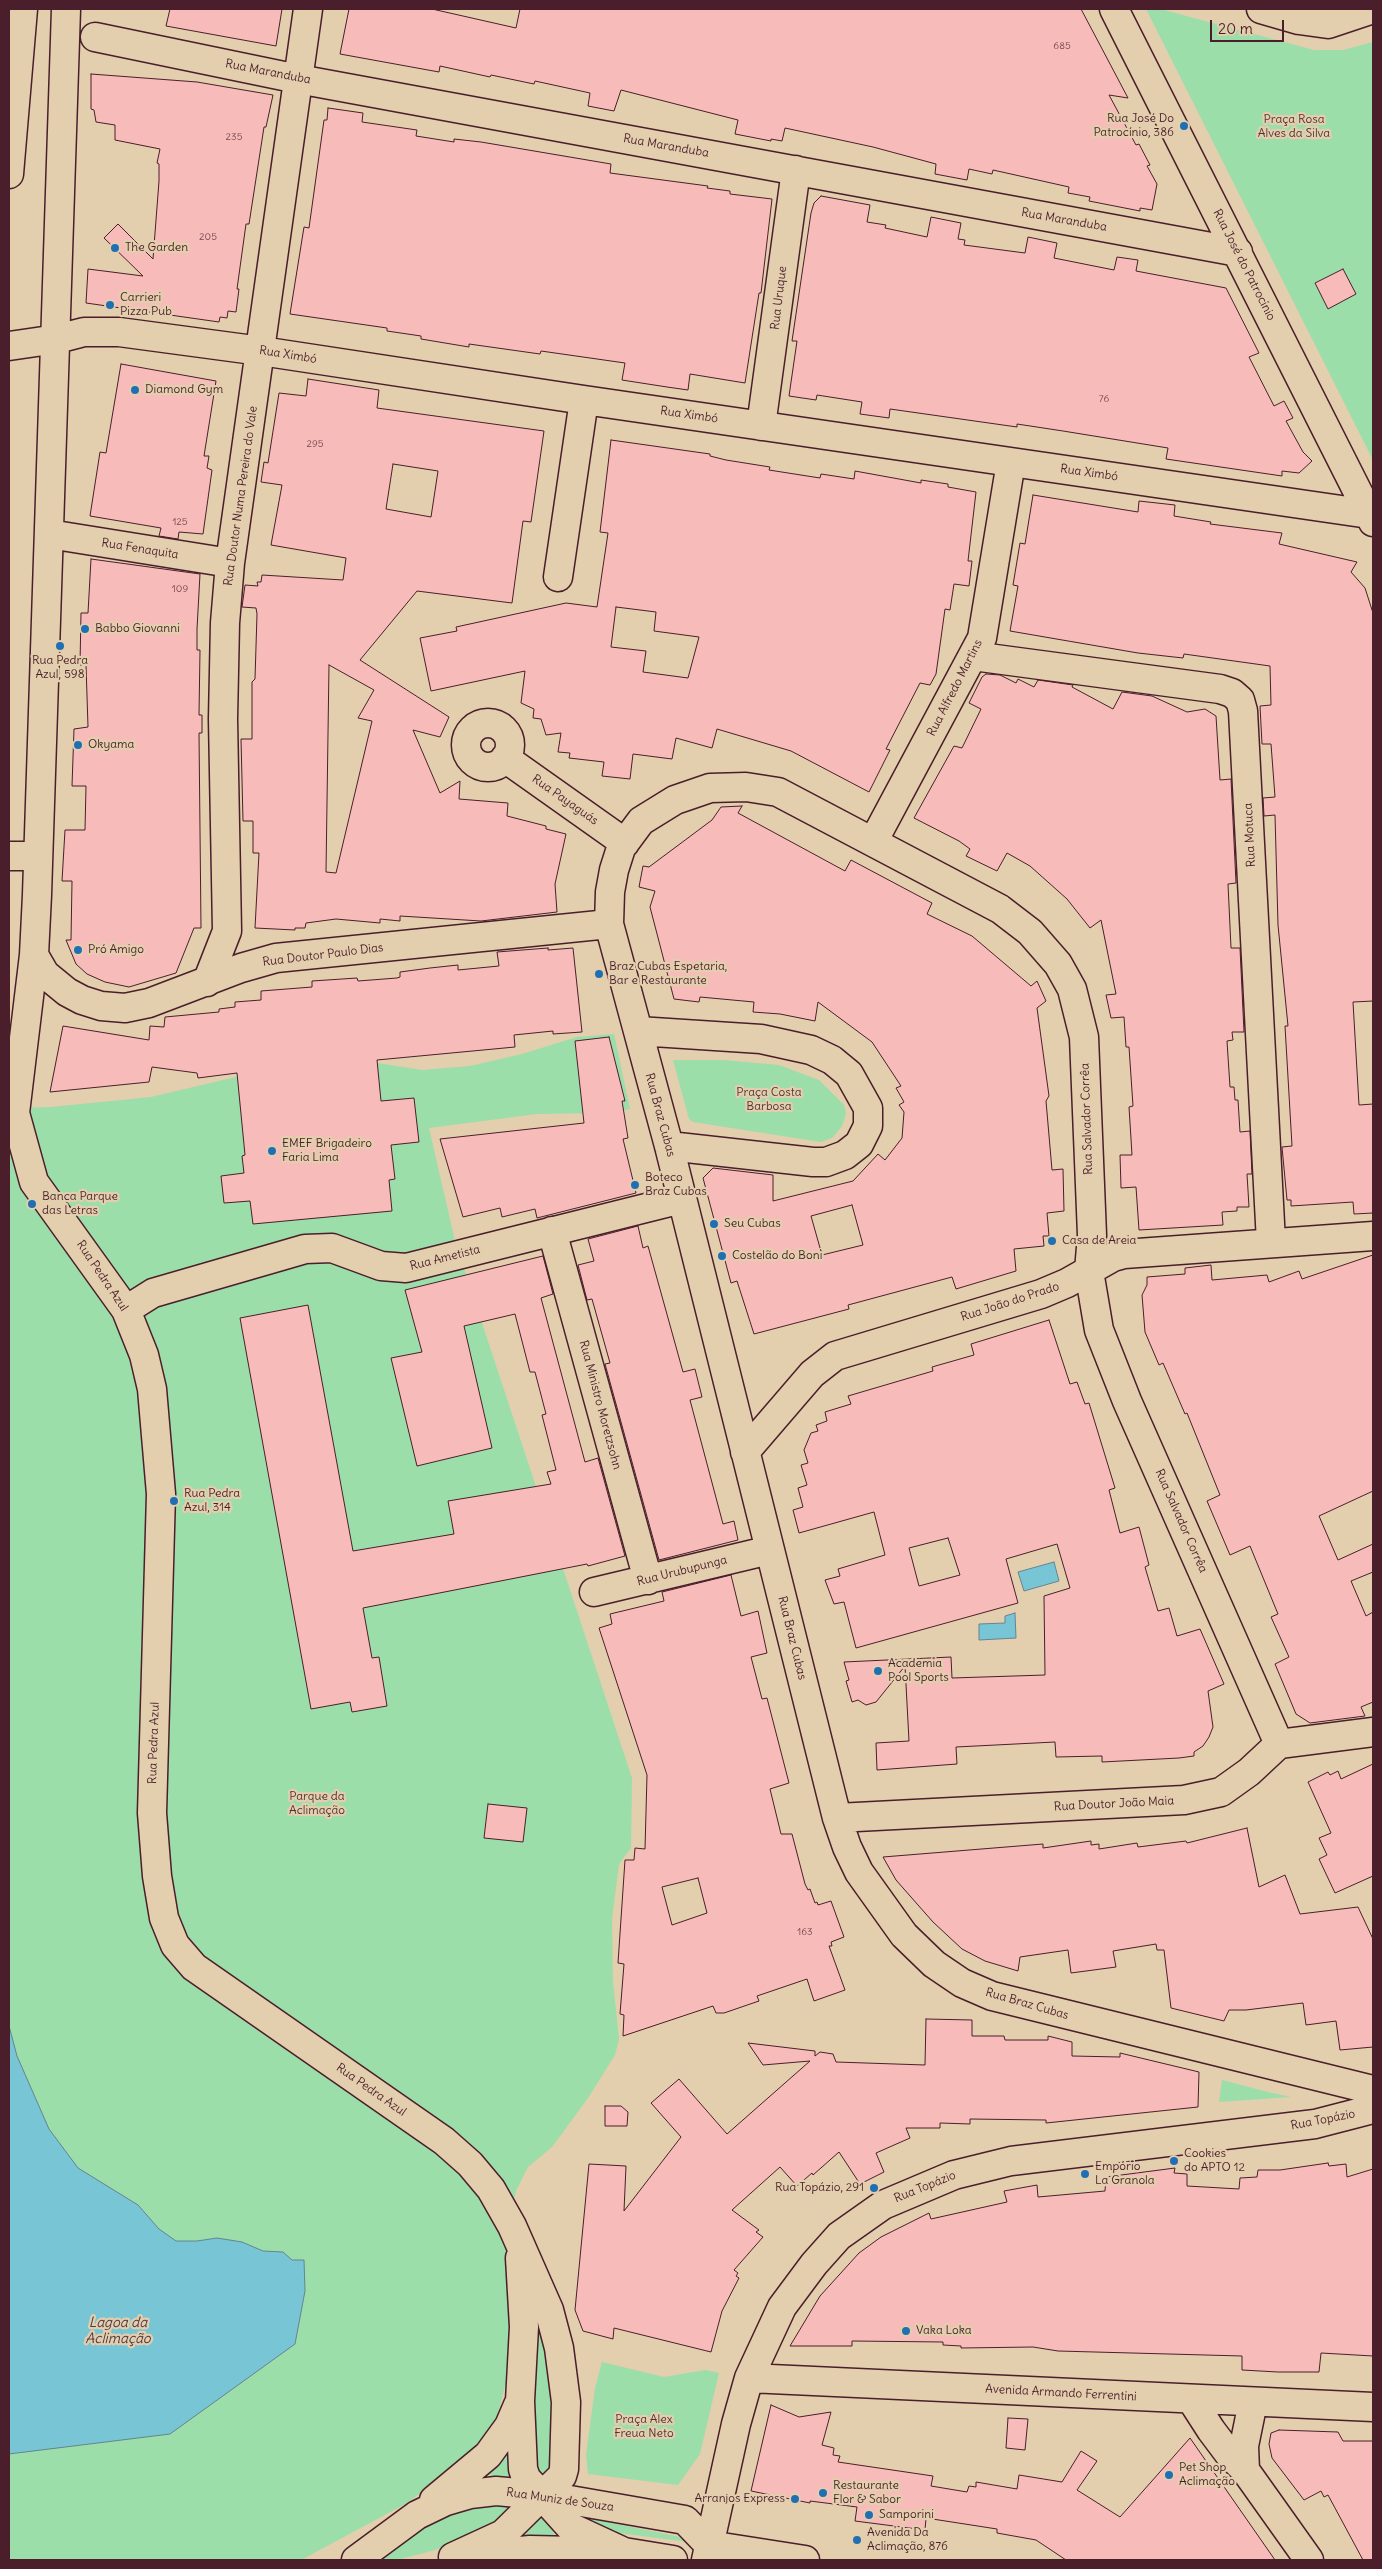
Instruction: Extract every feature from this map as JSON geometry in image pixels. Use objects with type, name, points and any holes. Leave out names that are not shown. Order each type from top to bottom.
[{"type":"street","points":[[9,174],[23,9]]},
{"type":"street","points":[[12,1106],[34,955],[57,339],[66,9]]},
{"type":"street","name":"Rua Doutor Numa Pereira do Vale","points":[[207,982],[228,931],[223,719],[224,623],[230,563],[308,9]]},
{"type":"street","name":"Rua José do Patrocínio","points":[[1114,9],[1371,518]]},
{"type":"street","points":[[1261,9],[1299,20],[1328,24],[1373,9]]},
{"type":"street","name":"Rua Maranduba","points":[[95,37],[298,79],[1238,252]]},
{"type":"street","name":"Rua Uruque","points":[[761,426],[796,170]]},
{"type":"street","name":"Rua Ximbó","points":[[9,346],[57,339],[84,332],[103,331],[261,351],[1011,462],[1371,518]]},
{"type":"street","points":[[558,577],[584,400]]},
{"type":"street","name":"Rua Alfredo Martins","points":[[873,842],[982,638],[1011,462]]},
{"type":"street","name":"Rua Fenaquita","points":[[50,534],[230,563]]},
{"type":"street","name":"Rua Motuca","points":[[973,656],[1220,689],[1232,693],[1240,700],[1244,711],[1271,1242]]},
{"type":"street","name":"Rua Payaguás","points":[[505,758],[625,842]]},
{"type":"street","name":"Rua Salvador Corrêa","points":[[625,842],[641,822],[675,800],[710,788],[746,787],[778,792],[1013,918],[1046,949],[1072,989],[1084,1037],[1092,1235],[1090,1271],[1094,1308],[1105,1349],[1279,1744]]},
{"type":"street","name":"Rua Braz Cubas","points":[[625,842],[621,848],[614,870],[610,892],[609,924],[669,1146],[837,1818],[847,1847],[859,1872],[904,1935],[934,1964],[962,1983],[992,1996],[1028,2007],[1373,2090]]},
{"type":"street","points":[[9,856],[37,856]]},
{"type":"street","name":"Rua Doutor Paulo Dias","points":[[34,955],[45,974],[67,992],[82,1000],[101,1006],[125,1008],[149,1003],[240,968],[276,958],[609,924]]},
{"type":"street","points":[[638,1031],[761,1039],[811,1050],[832,1060],[849,1074],[868,1108],[868,1126],[859,1144],[845,1155],[826,1162],[669,1146]]},
{"type":"street","name":"Rua Pedra Azul","points":[[12,1106],[34,1182],[126,1310],[144,1355],[152,1389],[157,1426],[161,1494],[152,1813],[158,1885],[164,1918],[175,1945],[194,1967],[444,2140],[470,2164],[491,2189],[512,2226],[549,2310],[559,2348],[564,2383],[564,2469],[562,2476],[540,2495],[530,2484],[523,2469],[520,2401],[524,2327],[518,2243]]},
{"type":"street","name":"Rua Ametista","points":[[126,1310],[153,1293],[305,1249],[332,1248],[381,1266],[400,1269],[682,1198]]},
{"type":"street","name":"Rua Ministro Moretzsohn","points":[[552,1231],[648,1580]]},
{"type":"street","name":"Rua João do Prado","points":[[745,1452],[812,1374],[835,1356],[1042,1294],[1090,1271],[1107,1260],[1124,1254],[1373,1236]]},
{"type":"street","name":"Rua Urubupunga","points":[[594,1592],[770,1550]]},
{"type":"street","points":[[1279,1744],[1373,1732]]},
{"type":"street","name":"Rua Doutor João Maia","points":[[837,1818],[1161,1802],[1203,1797],[1221,1792],[1248,1772],[1279,1744]]},
{"type":"street","points":[[1315,2124],[1322,2115],[1325,2089],[1317,2076]]},
{"type":"street","name":"Rua Topázio","points":[[707,2552],[736,2424],[749,2378],[782,2307],[814,2264],[839,2236],[870,2214],[923,2186],[954,2175],[1011,2161],[1315,2124],[1373,2109]]},
{"type":"street","name":"Avenida Armando Ferrentini","points":[[749,2378],[1373,2407]]},
{"type":"street","points":[[1191,2400],[1229,2454],[1245,2470],[1309,2560]]},
{"type":"street","points":[[417,2515],[488,2455],[509,2426],[520,2401]]},
{"type":"street","points":[[1245,2470],[1244,2446],[1253,2402]]},
{"type":"street","name":"Rua Muniz de Souza","points":[[356,2560],[417,2515],[446,2501],[470,2494],[496,2491],[540,2495],[685,2520],[707,2552]]},
{"type":"street","points":[[448,2559],[503,2534],[515,2525],[540,2495],[570,2527],[624,2552]]},
{"type":"street","points":[[448,2559],[530,2550],[624,2552],[673,2560]]},
{"type":"street","points":[[679,2560],[707,2552],[805,2560]]},
{"type":"green space","name":"Praça Rosa Alves da Silva","points":[[1146,9],[1160,9],[1314,50],[1343,50],[1373,42],[1373,460]]},
{"type":"green space","name":"Parque da Aclimação","points":[[614,1034],[630,1109],[609,1113],[537,1114],[429,1128],[455,1241],[632,1778],[631,1848],[619,1864],[612,1919],[613,1982],[619,2039],[615,2055],[588,2098],[552,2147],[528,2167],[516,2191],[506,2237],[525,2310],[491,2440],[407,2503],[301,2560],[9,2560],[9,1108],[51,1107],[151,1097],[240,1076],[371,1062],[422,1070],[470,1066],[522,1054],[577,1037]]},
{"type":"green space","name":"Praça Costa Barbosa","points":[[673,1060],[723,1060],[779,1065],[819,1080],[844,1105],[846,1114],[842,1126],[832,1138],[821,1142],[693,1122],[689,1119]]},
{"type":"green space","points":[[1222,2080],[1268,2092],[1291,2097],[1219,2102]]},
{"type":"green space","points":[[535,2300],[554,2378],[550,2465],[547,2475],[540,2477],[531,2457]]},
{"type":"green space","name":"Praça Alex Freua Neto","points":[[602,2362],[664,2377],[705,2370],[719,2373],[700,2454],[678,2485],[588,2474],[586,2455],[595,2388]]},
{"type":"green space","points":[[509,2449],[513,2477],[485,2475],[485,2474]]},
{"type":"green space","points":[[490,2503],[515,2505],[515,2513],[446,2547],[397,2560],[372,2560],[438,2516]]},
{"type":"green space","points":[[539,2511],[541,2511],[556,2537],[522,2537]]},
{"type":"green space","points":[[569,2514],[685,2538],[689,2542],[611,2532]]},
{"type":"water","points":[[1054,1562],[1059,1581],[1024,1591],[1018,1572]]},
{"type":"water","points":[[1015,1613],[1016,1638],[979,1640],[979,1624],[1005,1623],[1005,1616]]},
{"type":"water","name":"Lagoa da Aclimação","points":[[9,2026],[17,2056],[49,2129],[78,2168],[138,2205],[159,2229],[176,2241],[197,2241],[217,2238],[242,2242],[263,2251],[283,2252],[292,2260],[304,2260],[305,2291],[295,2344],[170,2434],[9,2454]]},
{"type":"building","points":[[170,9],[282,9],[276,46],[166,26]]},
{"type":"building","points":[[349,9],[432,9],[516,28],[520,9],[1081,9],[1128,98],[1109,95],[1136,145],[1139,144],[1150,165],[1147,166],[1157,184],[1152,210],[1140,208],[1140,211],[1089,201],[1090,197],[1068,193],[1069,187],[993,170],[992,174],[969,169],[967,180],[935,174],[936,164],[873,147],[785,128],[782,141],[771,139],[771,141],[735,134],[738,120],[621,90],[614,111],[588,106],[590,93],[535,81],[534,84],[440,66],[439,72],[340,54]]},
{"type":"building","points":[[91,74],[197,82],[273,95],[266,127],[264,127],[249,224],[246,224],[237,289],[239,289],[236,312],[228,311],[227,318],[220,317],[219,322],[86,303],[88,269],[143,276],[104,238],[118,224],[153,259],[159,181],[159,164],[157,163],[160,149],[115,140],[115,125],[96,122],[94,110],[91,109]]},
{"type":"building","points":[[328,108],[363,113],[362,122],[417,130],[416,136],[454,142],[454,139],[481,142],[611,164],[610,173],[708,186],[707,188],[730,191],[730,194],[772,199],[761,293],[759,293],[745,383],[690,374],[688,390],[667,387],[622,380],[625,363],[541,351],[540,354],[469,344],[469,347],[421,339],[421,336],[387,331],[387,328],[290,314],[304,227],[309,228],[324,120],[327,120]]},
{"type":"building","points":[[821,196],[870,205],[867,222],[886,225],[885,228],[927,237],[931,217],[961,223],[958,239],[965,240],[964,245],[1025,253],[1028,237],[1057,243],[1054,258],[1114,270],[1117,257],[1138,260],[1136,271],[1226,288],[1259,353],[1249,357],[1274,406],[1284,401],[1293,418],[1286,421],[1303,452],[1312,461],[1299,473],[1282,471],[1282,476],[1166,459],[1168,448],[1017,424],[1017,427],[890,409],[889,418],[860,414],[862,402],[817,395],[816,400],[789,396],[797,341],[792,341],[811,213],[814,203]]},
{"type":"building","points":[[1343,269],[1356,294],[1328,309],[1315,283]]},
{"type":"building","points":[[121,364],[216,381],[204,456],[209,456],[207,468],[212,470],[203,534],[179,532],[178,539],[159,536],[161,528],[90,516],[100,452],[106,453]]},
{"type":"building","points":[[308,379],[379,390],[377,408],[544,431],[531,522],[523,521],[512,603],[417,591],[360,660],[449,717],[440,737],[413,730],[440,793],[460,781],[459,799],[508,803],[507,816],[546,826],[546,829],[566,834],[555,884],[557,912],[481,921],[400,916],[400,921],[380,919],[380,923],[336,919],[306,923],[305,928],[295,928],[295,930],[255,928],[259,853],[253,853],[253,821],[243,821],[241,739],[252,739],[252,682],[255,679],[257,614],[256,608],[242,607],[245,585],[258,586],[257,582],[261,582],[262,575],[343,580],[346,558],[271,545],[282,485],[261,482],[264,462],[268,463],[279,393],[306,396]],"holes":[[[393,464],[438,471],[431,517],[386,509]],[[329,665],[374,690],[358,718],[372,721],[336,873],[326,872]]]},
{"type":"building","points":[[611,440],[710,454],[710,456],[726,460],[770,467],[769,470],[820,478],[821,474],[854,479],[855,471],[921,483],[921,480],[948,484],[948,487],[976,492],[968,561],[972,561],[969,586],[954,584],[950,610],[945,609],[936,674],[930,685],[920,683],[886,749],[890,750],[869,792],[791,751],[717,729],[712,748],[676,738],[672,759],[633,754],[630,779],[602,776],[604,762],[569,758],[570,753],[558,752],[561,733],[546,735],[541,719],[533,718],[534,709],[521,703],[525,671],[431,691],[420,638],[457,631],[456,627],[566,603],[597,607],[608,533],[600,532]],"holes":[[[616,607],[656,612],[654,631],[699,637],[688,678],[643,672],[646,651],[611,647]]]},
{"type":"building","points":[[1033,495],[1138,512],[1139,501],[1175,505],[1174,516],[1211,522],[1210,524],[1282,533],[1279,544],[1357,562],[1351,572],[1365,588],[1373,613],[1373,1001],[1353,1002],[1359,1105],[1373,1104],[1373,1213],[1354,1214],[1353,1202],[1291,1206],[1291,1200],[1287,1200],[1282,1147],[1292,1146],[1285,1026],[1288,1026],[1278,925],[1275,815],[1264,816],[1263,798],[1275,797],[1271,744],[1262,744],[1260,706],[1271,705],[1270,666],[1184,654],[1183,658],[1138,653],[1010,631],[1018,586],[1013,585],[1020,543],[1025,544]]},
{"type":"building","points":[[91,559],[200,574],[197,650],[200,650],[199,715],[202,715],[202,733],[199,733],[201,928],[194,928],[176,973],[129,987],[105,982],[87,974],[76,964],[66,940],[71,940],[72,881],[62,881],[65,830],[85,830],[86,786],[72,786],[74,729],[88,727],[86,665],[80,665],[81,613],[88,613]]},
{"type":"building","points":[[986,674],[1000,675],[1016,683],[1018,679],[1034,687],[1038,680],[1073,685],[1072,687],[1113,709],[1122,692],[1152,696],[1187,712],[1205,709],[1216,716],[1220,780],[1231,779],[1236,883],[1228,884],[1231,948],[1240,948],[1244,1032],[1232,1032],[1233,1040],[1227,1041],[1230,1087],[1234,1087],[1235,1100],[1238,1100],[1240,1132],[1250,1131],[1252,1174],[1247,1174],[1249,1207],[1237,1207],[1237,1211],[1222,1212],[1223,1225],[1139,1230],[1136,1187],[1121,1188],[1120,1155],[1132,1155],[1129,1107],[1133,1106],[1129,1047],[1126,1047],[1124,1017],[1111,1018],[1106,995],[1116,994],[1101,920],[1090,928],[1067,899],[1030,866],[1007,853],[997,871],[966,856],[970,849],[959,841],[914,818],[954,746],[962,748],[981,709],[969,703],[982,677]]},
{"type":"building","points":[[742,806],[738,813],[845,871],[851,860],[932,903],[927,914],[972,936],[1031,986],[1037,981],[1046,1001],[1037,1008],[1049,1096],[1046,1101],[1052,1170],[1063,1169],[1064,1211],[1047,1213],[1049,1236],[1043,1236],[1044,1246],[1014,1249],[1016,1271],[956,1289],[952,1277],[848,1305],[849,1309],[754,1334],[737,1281],[731,1283],[703,1178],[713,1168],[773,1175],[773,1201],[853,1181],[878,1154],[885,1160],[902,1138],[904,1112],[899,1105],[904,1102],[896,1088],[901,1086],[872,1042],[818,1002],[815,1021],[780,1014],[753,1012],[754,1002],[700,997],[699,1002],[674,999],[650,907],[655,891],[639,887],[643,866],[649,867],[712,820],[721,807]],"holes":[[[852,1205],[863,1245],[822,1255],[811,1216]]]},
{"type":"building","points":[[548,948],[548,950],[573,948],[582,1032],[553,1034],[553,1031],[514,1035],[515,1047],[377,1060],[381,1101],[414,1098],[419,1142],[391,1145],[395,1179],[389,1180],[392,1211],[253,1224],[250,1201],[224,1203],[221,1176],[244,1173],[242,1156],[245,1155],[237,1073],[198,1078],[197,1073],[152,1067],[149,1082],[50,1092],[63,1026],[149,1040],[150,1026],[164,1027],[165,1017],[219,1012],[219,1009],[235,1007],[235,1002],[261,1000],[261,991],[312,987],[312,981],[357,978],[358,981],[397,978],[400,977],[400,972],[458,965],[458,970],[499,966],[497,952]]},
{"type":"building","points":[[609,1037],[625,1101],[622,1101],[628,1138],[623,1139],[636,1193],[537,1218],[535,1209],[502,1217],[500,1208],[463,1217],[440,1139],[584,1123],[575,1041]]},
{"type":"building","points":[[638,1226],[643,1248],[648,1246],[683,1372],[695,1369],[702,1397],[690,1400],[723,1524],[734,1521],[738,1540],[659,1560],[605,1364],[610,1363],[592,1299],[587,1300],[578,1265],[594,1261],[588,1239]]},
{"type":"building","points":[[1373,1255],[1373,1491],[1319,1516],[1338,1560],[1373,1544],[1373,1572],[1351,1581],[1366,1616],[1373,1612],[1373,1702],[1361,1707],[1365,1716],[1310,1723],[1296,1714],[1275,1664],[1289,1657],[1271,1617],[1278,1614],[1250,1546],[1230,1555],[1207,1501],[1220,1495],[1187,1413],[1185,1414],[1163,1363],[1159,1365],[1145,1332],[1142,1295],[1147,1285],[1147,1277],[1185,1274],[1185,1268],[1211,1265],[1212,1280],[1267,1275],[1269,1282],[1299,1271],[1302,1279]]},
{"type":"building","points":[[543,1256],[553,1294],[541,1298],[585,1462],[598,1458],[625,1556],[588,1566],[587,1564],[363,1608],[372,1658],[379,1657],[387,1706],[352,1712],[350,1702],[311,1709],[240,1318],[308,1305],[353,1551],[454,1534],[448,1501],[551,1484],[547,1472],[556,1470],[542,1415],[546,1414],[535,1372],[530,1372],[515,1314],[464,1326],[492,1448],[417,1466],[391,1358],[422,1352],[405,1290]]},
{"type":"building","points":[[1049,1320],[1070,1384],[1077,1382],[1085,1404],[1089,1403],[1115,1488],[1109,1490],[1120,1533],[1139,1527],[1149,1565],[1145,1567],[1158,1611],[1169,1608],[1177,1636],[1200,1629],[1224,1684],[1208,1691],[1213,1727],[1203,1746],[1194,1752],[1194,1756],[1102,1762],[1102,1756],[1056,1757],[1055,1742],[956,1747],[957,1764],[877,1770],[876,1743],[909,1741],[905,1666],[876,1702],[866,1705],[858,1700],[852,1702],[846,1681],[849,1680],[844,1662],[951,1657],[952,1678],[1045,1675],[1044,1596],[1070,1588],[1057,1544],[1006,1559],[1018,1603],[856,1648],[844,1602],[834,1604],[825,1580],[840,1576],[838,1569],[885,1555],[874,1512],[799,1533],[793,1510],[803,1507],[798,1488],[807,1485],[801,1465],[808,1463],[804,1450],[811,1433],[818,1431],[816,1425],[827,1421],[825,1412],[851,1404],[848,1396],[933,1371],[932,1367],[974,1355],[971,1344]],"holes":[[[948,1538],[960,1575],[919,1586],[909,1548]]]},
{"type":"building","points":[[731,1575],[741,1616],[758,1611],[767,1653],[751,1657],[762,1699],[767,1698],[789,1783],[770,1789],[781,1834],[792,1834],[805,1884],[808,1890],[810,1889],[815,1903],[817,1902],[818,1905],[831,1901],[844,1937],[831,1942],[832,1946],[829,1946],[845,1990],[814,2001],[807,1979],[757,1996],[759,2001],[724,2013],[716,2013],[713,2006],[623,2036],[624,2015],[620,2014],[624,1964],[618,1963],[625,1860],[634,1860],[635,1848],[645,1849],[647,1775],[599,1628],[612,1624],[610,1614],[664,1601],[662,1592]],"holes":[[[698,1878],[707,1913],[672,1925],[662,1887]]]},
{"type":"building","points":[[1373,1764],[1373,1876],[1335,1893],[1319,1859],[1327,1855],[1319,1838],[1331,1833],[1308,1782],[1328,1772],[1330,1775],[1338,1771],[1341,1779]]},
{"type":"building","points":[[488,1804],[527,1808],[523,1842],[484,1838]]},
{"type":"building","points":[[1247,1828],[1259,1887],[1285,1875],[1300,1914],[1358,1907],[1373,1939],[1373,2047],[1340,2050],[1336,2021],[1306,2025],[1303,2003],[1246,2010],[1229,2010],[1224,2021],[1171,2008],[1164,1950],[1157,1950],[1156,1944],[1113,1951],[1116,1967],[1071,1973],[1068,1950],[1020,1957],[1018,1971],[985,1961],[962,1949],[933,1922],[896,1880],[883,1857],[1043,1844],[1043,1848],[1091,1841],[1091,1845],[1099,1844],[1099,1849],[1137,1843],[1138,1847],[1186,1841],[1187,1843]]},
{"type":"building","points":[[926,2019],[972,2020],[972,2036],[1004,2036],[1005,2040],[1048,2040],[1048,2036],[1072,2042],[1072,2056],[1120,2057],[1120,2053],[1199,2072],[1198,2107],[1046,2123],[1046,2120],[970,2119],[970,2124],[940,2123],[940,2128],[906,2128],[910,2138],[876,2153],[884,2172],[860,2184],[839,2152],[813,2175],[812,2173],[797,2186],[780,2167],[732,2210],[759,2230],[756,2232],[763,2237],[734,2270],[738,2273],[736,2276],[739,2278],[722,2311],[711,2352],[614,2328],[613,2339],[583,2331],[575,2310],[589,2164],[626,2166],[624,2211],[681,2137],[651,2103],[679,2079],[727,2134],[810,2061],[763,2065],[748,2043],[815,2051],[815,2056],[820,2052],[833,2054],[836,2062],[925,2065]]},
{"type":"building","points":[[605,2106],[621,2106],[628,2112],[627,2126],[605,2126]]},
{"type":"building","points":[[1328,2163],[1329,2166],[1346,2164],[1347,2177],[1373,2169],[1373,2356],[1321,2353],[1319,2372],[1278,2372],[1242,2370],[1242,2356],[1058,2351],[1033,2347],[961,2348],[961,2346],[943,2345],[943,2342],[852,2341],[852,2346],[790,2346],[820,2296],[859,2253],[881,2237],[929,2213],[931,2219],[1007,2202],[1004,2191],[1037,2185],[1038,2197],[1105,2191],[1106,2177],[1175,2168],[1174,2173],[1187,2174],[1187,2186],[1239,2189],[1240,2178],[1257,2177],[1258,2170],[1280,2170]]},
{"type":"building","points":[[771,2405],[799,2417],[831,2412],[822,2445],[834,2448],[833,2455],[840,2456],[838,2462],[933,2476],[931,2486],[967,2492],[969,2486],[976,2487],[976,2482],[1017,2489],[1019,2475],[1062,2482],[1081,2451],[1097,2461],[1077,2490],[1120,2517],[1190,2438],[1275,2560],[1066,2560],[1036,2540],[997,2533],[997,2529],[926,2518],[925,2530],[855,2521],[857,2507],[810,2501],[810,2503],[751,2491]]},
{"type":"building","points":[[1008,2418],[1028,2419],[1025,2450],[1006,2448]]},
{"type":"building","points":[[1279,2430],[1338,2432],[1343,2441],[1373,2441],[1373,2560],[1363,2560],[1328,2495],[1324,2497],[1321,2491],[1304,2500],[1272,2458],[1269,2444],[1271,2433]]},
{"type":"place","name":"Rua José Do Patrocínio, 386","points":[[1184,126]]},
{"type":"place","name":"The Garden","points":[[115,248]]},
{"type":"place","name":"Carrieri Pizza Pub","points":[[110,305]]},
{"type":"place","name":"Diamond Gym","points":[[135,390]]},
{"type":"place","name":"Babbo Giovanni","points":[[85,629]]},
{"type":"place","name":"Rua Pedra Azul, 598","points":[[60,646]]},
{"type":"place","name":"Okyama","points":[[78,745]]},
{"type":"place","name":"Pró Amigo","points":[[78,950]]},
{"type":"place","name":"Braz Cubas Espetaria, Bar e Restaurante","points":[[599,974]]},
{"type":"place","name":"EMEF Brigadeiro Faria Lima","points":[[272,1151]]},
{"type":"place","name":"Boteco Braz Cubas","points":[[635,1185]]},
{"type":"place","name":"Banca Parque das Letras","points":[[32,1204]]},
{"type":"place","name":"Seu Cubas","points":[[714,1224]]},
{"type":"place","name":"Casa de Areia","points":[[1052,1241]]},
{"type":"place","name":"Costelão do Boni","points":[[722,1256]]},
{"type":"place","name":"Rua Pedra Azul, 314","points":[[174,1501]]},
{"type":"place","name":"Academia Pool Sports","points":[[878,1671]]},
{"type":"place","name":"Cookies do APTO 12","points":[[1174,2161]]},
{"type":"place","name":"Empório La Granola","points":[[1085,2174]]},
{"type":"place","name":"Rua Topázio, 291","points":[[874,2188]]},
{"type":"place","name":"Vaka Loka","points":[[906,2331]]},
{"type":"place","name":"Pet Shop Aclimação","points":[[1169,2475]]},
{"type":"place","name":"Restaurante Flor & Sabor","points":[[823,2493]]},
{"type":"place","name":"Arranjos Express","points":[[795,2499]]},
{"type":"place","name":"Samporini","points":[[869,2515]]},
{"type":"place","name":"Avenida Da Aclimação, 876","points":[[857,2540]]}]
